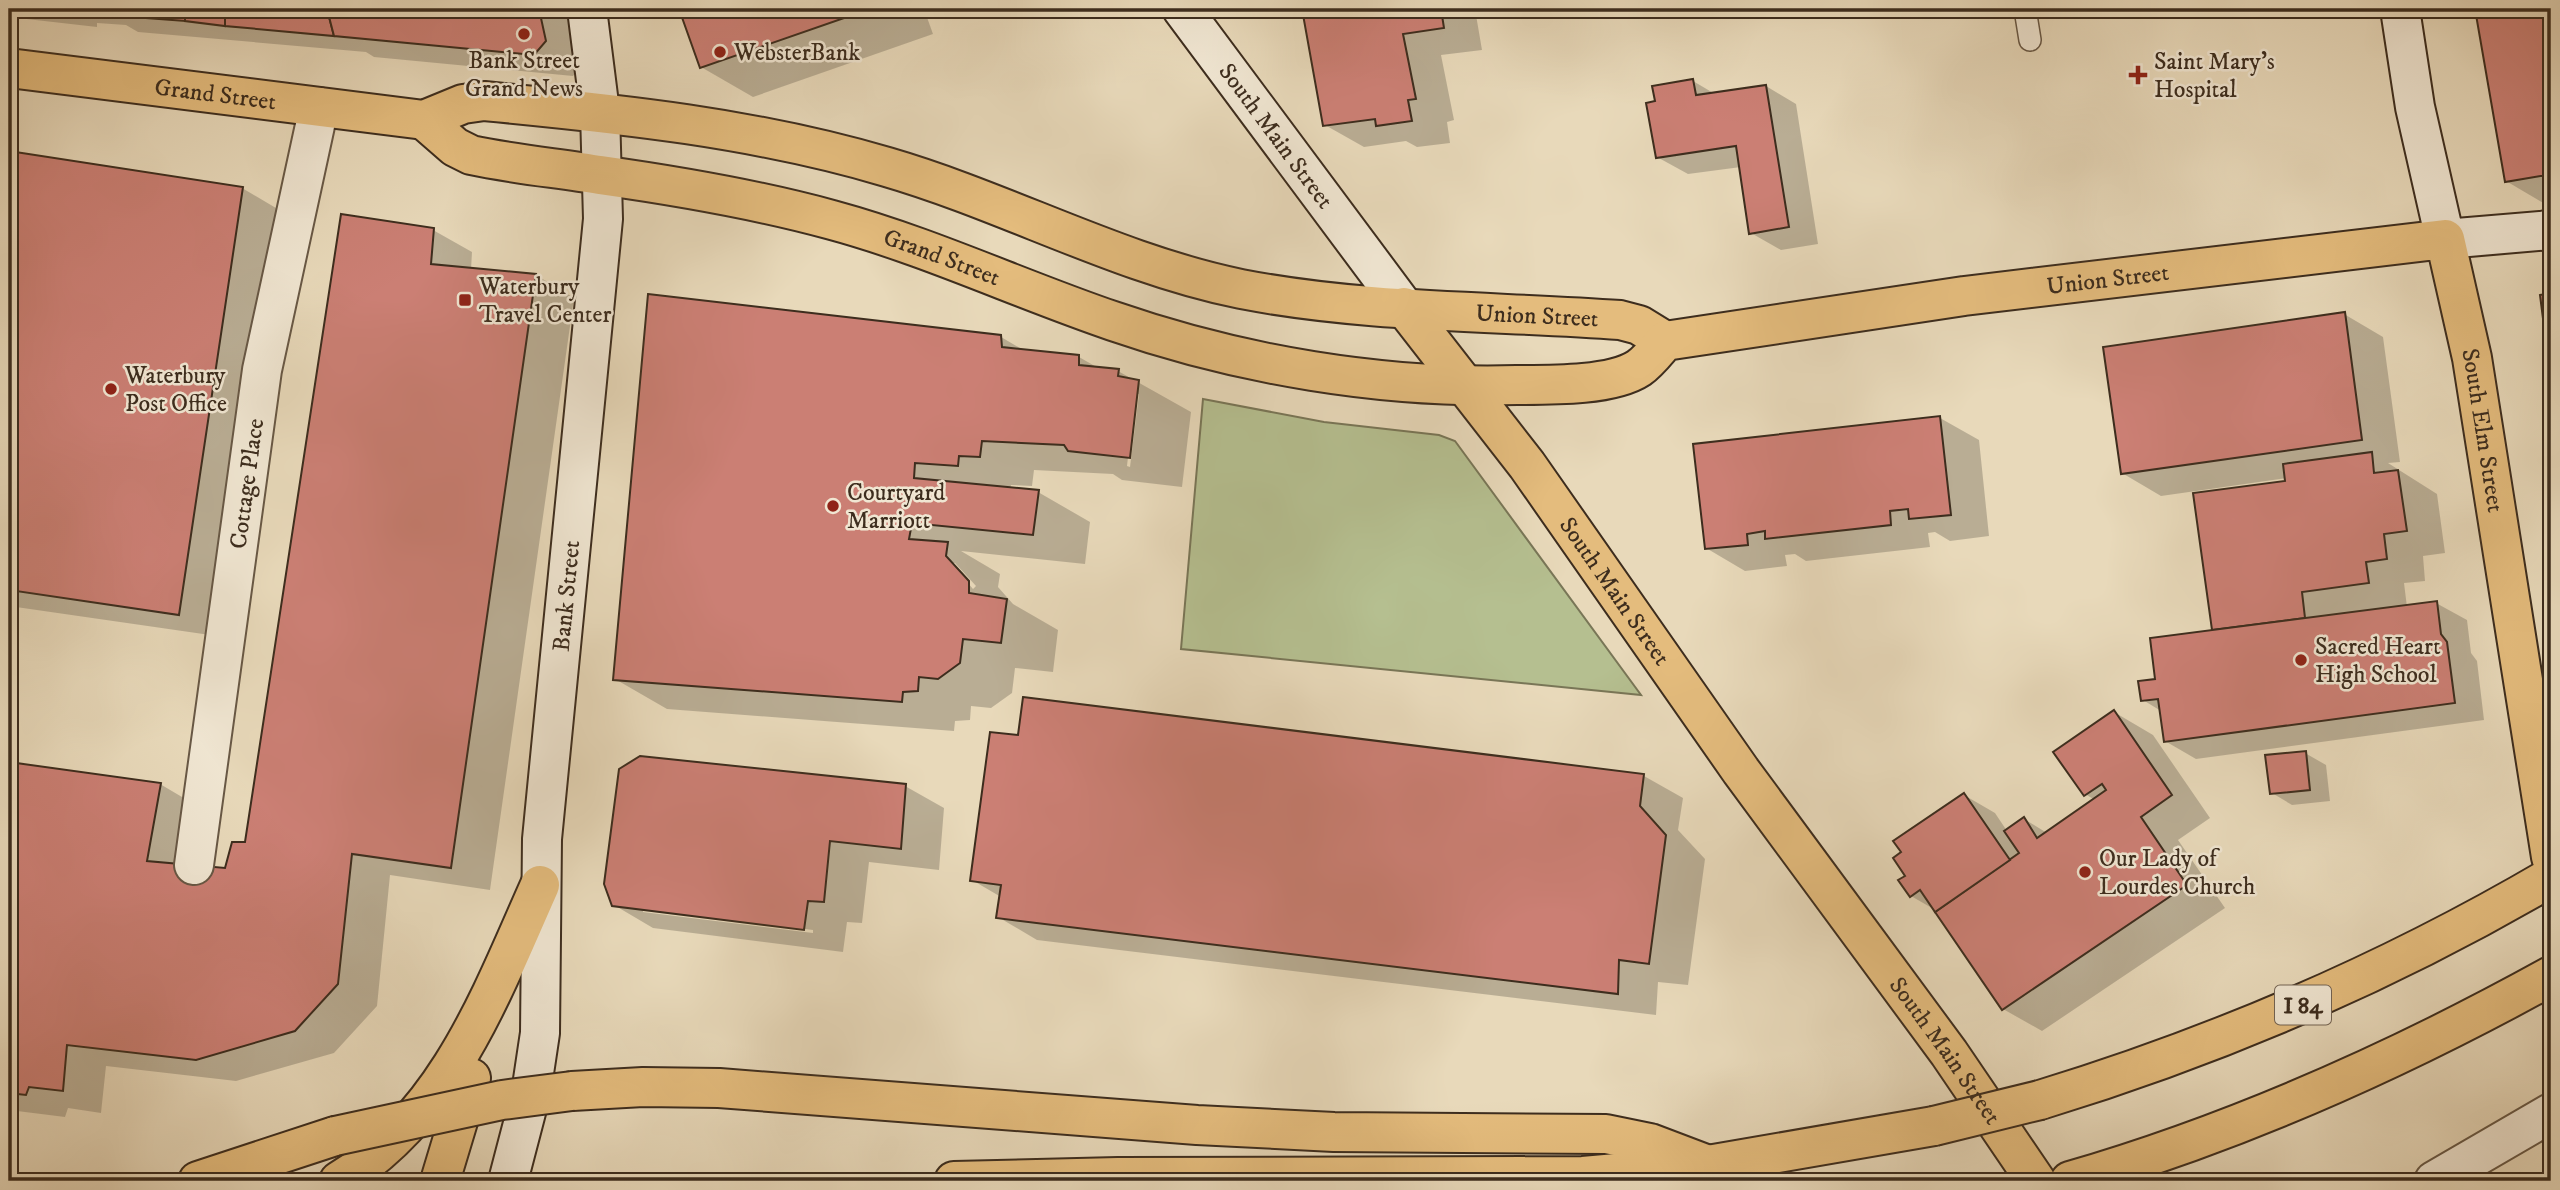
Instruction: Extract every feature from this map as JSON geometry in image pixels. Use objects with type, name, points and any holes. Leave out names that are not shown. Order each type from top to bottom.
[{"type":"main road","name":"Bank Street","points":[[508,1181],[531,1093],[540,1033],[540,885],[603,219],[600,112],[587,9]]},
{"type":"main road","name":"South Main Street","points":[[1182,9],[1404,307],[1527,465],[1741,771],[1949,1053],[2036,1181]]},
{"type":"main road","name":"South Elm Street","points":[[2400,9],[2414,107],[2472,358],[2551,857]]},
{"type":"main road","name":"Grand Street","points":[[9,68],[424,120],[463,104],[484,101],[600,112],[768,138],[867,161],[965,194],[1146,263],[1216,283],[1307,300],[1404,307]]},
{"type":"main road","name":"Cottage Place","points":[[194,865],[262,370],[319,107]]},
{"type":"main road","name":"Grand Street","points":[[424,120],[455,147],[471,155],[720,194],[852,226],[912,245],[1118,323],[1237,355],[1334,372],[1466,386]]},
{"type":"main road","name":"Union Street","points":[[1404,307],[1620,320],[1639,325],[1665,341],[1964,296],[2445,239],[2551,230]]},
{"type":"main road","points":[[1466,386],[1564,383],[1619,376],[1642,366],[1665,341]]},
{"type":"main road","name":"I 84","points":[[954,1181],[1118,1177],[1535,1177],[1708,1165],[1934,1126],[2040,1100],[2137,1069],[2281,1015],[2423,948],[2551,877]]},
{"type":"main road","points":[[339,1181],[365,1166],[410,1124],[445,1081],[477,1025],[540,885]]},
{"type":"main road","points":[[440,1181],[503,969]]},
{"type":"main road","points":[[2082,1178],[2216,1135],[2298,1102],[2402,1054],[2551,976]]},
{"type":"main road","points":[[198,1181],[335,1136],[489,1103],[572,1091],[643,1087],[719,1087],[1197,1125],[1334,1132],[1606,1134],[1650,1143],[1708,1165]]},
{"type":"main road","points":[[2434,1181],[2551,1113]]},
{"type":"lane","points":[[2025,9],[2031,40]]},
{"type":"green space","points":[[1203,399],[1324,422],[1439,435],[1455,441],[1641,695],[1181,649]]},
{"type":"building","points":[[106,9],[106,15],[67,11]]},
{"type":"building","points":[[106,9],[185,9],[185,21],[106,15]]},
{"type":"building","points":[[185,9],[225,9],[225,26],[185,21]]},
{"type":"building","points":[[225,9],[327,9],[334,36],[225,26]]},
{"type":"building","points":[[327,9],[539,9],[546,41],[534,55],[334,36]]},
{"type":"building","name":"WebsterBank","points":[[679,9],[870,9],[700,68]]},
{"type":"building","points":[[1302,9],[1441,9],[1444,28],[1403,34],[1416,99],[1408,100],[1412,121],[1376,126],[1375,119],[1323,126]]},
{"type":"building","points":[[2475,9],[2551,9],[2551,148],[2545,163],[2547,175],[2505,182]]},
{"type":"building","points":[[1693,79],[1696,95],[1766,85],[1789,227],[1749,234],[1736,146],[1656,158],[1646,103],[1655,101],[1652,86]]},
{"type":"building","name":"Waterbury Post Office","points":[[9,151],[243,187],[179,615],[9,590]]},
{"type":"building","points":[[341,214],[434,228],[431,264],[536,274],[451,868],[352,854],[338,984],[295,1031],[196,1060],[67,1045],[63,1091],[29,1087],[26,1095],[9,1093],[9,762],[161,783],[147,861],[225,868],[232,842],[245,842]]},
{"type":"building","points":[[2551,293],[2551,382],[2540,295]]},
{"type":"building","name":"Courtyard Marriott","points":[[648,294],[1001,335],[1002,347],[1079,355],[1079,365],[1119,369],[1118,376],[1139,380],[1130,458],[1068,451],[1064,445],[982,441],[980,457],[959,456],[958,466],[915,463],[914,478],[1039,490],[1033,535],[912,523],[909,539],[948,542],[946,556],[969,581],[969,593],[1007,599],[1001,643],[963,639],[960,663],[938,679],[919,677],[918,691],[903,692],[902,702],[613,680]]},
{"type":"building","points":[[2345,312],[2362,440],[2121,474],[2103,347]]},
{"type":"building","points":[[1940,416],[1951,515],[1909,519],[1908,509],[1890,511],[1891,525],[1765,539],[1765,531],[1747,534],[1748,545],[1705,549],[1693,444]]},
{"type":"building","points":[[2372,452],[2374,473],[2398,470],[2407,531],[2384,534],[2387,559],[2366,562],[2369,583],[2302,592],[2305,618],[2212,630],[2193,493],[2285,481],[2283,464]]},
{"type":"building","name":"Sacred Heart High School","points":[[2437,601],[2441,634],[2447,642],[2455,703],[2164,742],[2158,699],[2141,701],[2138,681],[2155,679],[2150,638]]},
{"type":"building","points":[[1023,697],[1644,774],[1640,806],[1666,835],[1649,964],[1619,960],[1618,994],[996,918],[1001,885],[970,881],[990,732],[1018,735]]},
{"type":"building","name":"Our Lady of Lourdes Church","points":[[2114,710],[2172,795],[2141,817],[2187,885],[2002,1010],[1935,912],[2019,853],[2004,831],[2024,817],[2037,838],[2106,790],[2102,784],[2084,796],[2053,752]]},
{"type":"building","points":[[2306,751],[2310,790],[2270,794],[2265,755]]},
{"type":"building","points":[[640,756],[906,784],[901,849],[830,841],[824,902],[808,901],[804,930],[612,906],[604,884],[619,769]]},
{"type":"building","points":[[1964,793],[2010,860],[1935,912],[1920,890],[1910,897],[1898,880],[1905,876],[1893,858],[1901,852],[1893,841]]},
{"type":"place","name":"Bank Street Grand News","points":[[524,34]]},
{"type":"place","name":"WebsterBank","points":[[720,52]]},
{"type":"place","name":"Saint Mary's Hospital","points":[[2138,75]]},
{"type":"place","name":"Waterbury Travel Center","points":[[465,300]]},
{"type":"place","name":"Waterbury Post Office","points":[[111,389]]},
{"type":"place","name":"Courtyard Marriott","points":[[833,506]]},
{"type":"place","name":"Sacred Heart High School","points":[[2301,660]]},
{"type":"place","name":"Our Lady of Lourdes Church","points":[[2085,872]]}]
